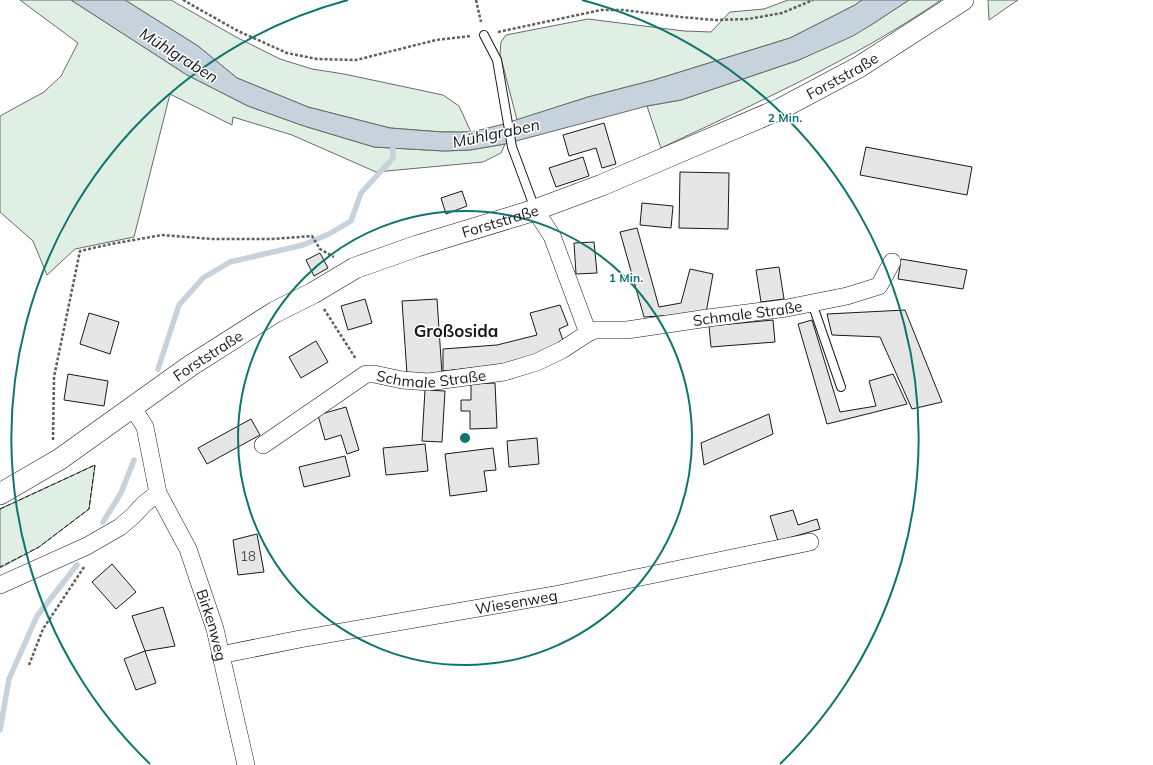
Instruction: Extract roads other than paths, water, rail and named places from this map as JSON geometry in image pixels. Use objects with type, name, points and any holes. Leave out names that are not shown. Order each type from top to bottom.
[{"type":"street","name":"Forststraße","points":[[0,494],[52,464],[133,408],[190,366],[275,312],[313,293],[356,268],[417,246],[535,210],[602,185],[780,109],[859,66],[962,0]]},
{"type":"street","points":[[535,210],[552,236],[588,333]]},
{"type":"street","name":"Schmale Straße","points":[[263,445],[366,374],[374,374],[402,380],[428,382],[504,372],[537,362],[562,350],[595,330],[627,330],[787,308],[847,296],[879,286],[892,262]]},
{"type":"street","name":"Birkenweg","points":[[133,408],[145,427],[158,493],[188,550],[215,629],[246,765]]},
{"type":"street","points":[[0,585],[87,546],[120,527],[158,493]]},
{"type":"street","name":"Wiesenweg","points":[[220,655],[300,639],[559,594],[810,542]]},
{"type":"lane","points":[[484,34],[497,60],[512,147],[535,210]]},
{"type":"lane","points":[[812,303],[841,387]]},
{"type":"water","name":"Mühlgraben","points":[[71,0],[125,0],[198,46],[237,78],[308,107],[390,128],[442,132],[471,132],[500,125],[588,97],[654,80],[790,38],[862,0],[909,0],[853,36],[799,60],[681,100],[647,106],[505,144],[470,150],[444,151],[374,147],[304,126],[248,106],[187,75]]},
{"type":"waterway","points":[[158,369],[179,305],[203,278],[230,262],[303,245],[329,234],[351,221],[361,193],[393,158],[393,142]]},
{"type":"waterway","points":[[103,522],[121,493],[134,460]]},
{"type":"waterway","points":[[0,730],[9,679],[37,616],[77,565]]},
{"type":"district","name":"Großosida","points":[[456,330]]}]
